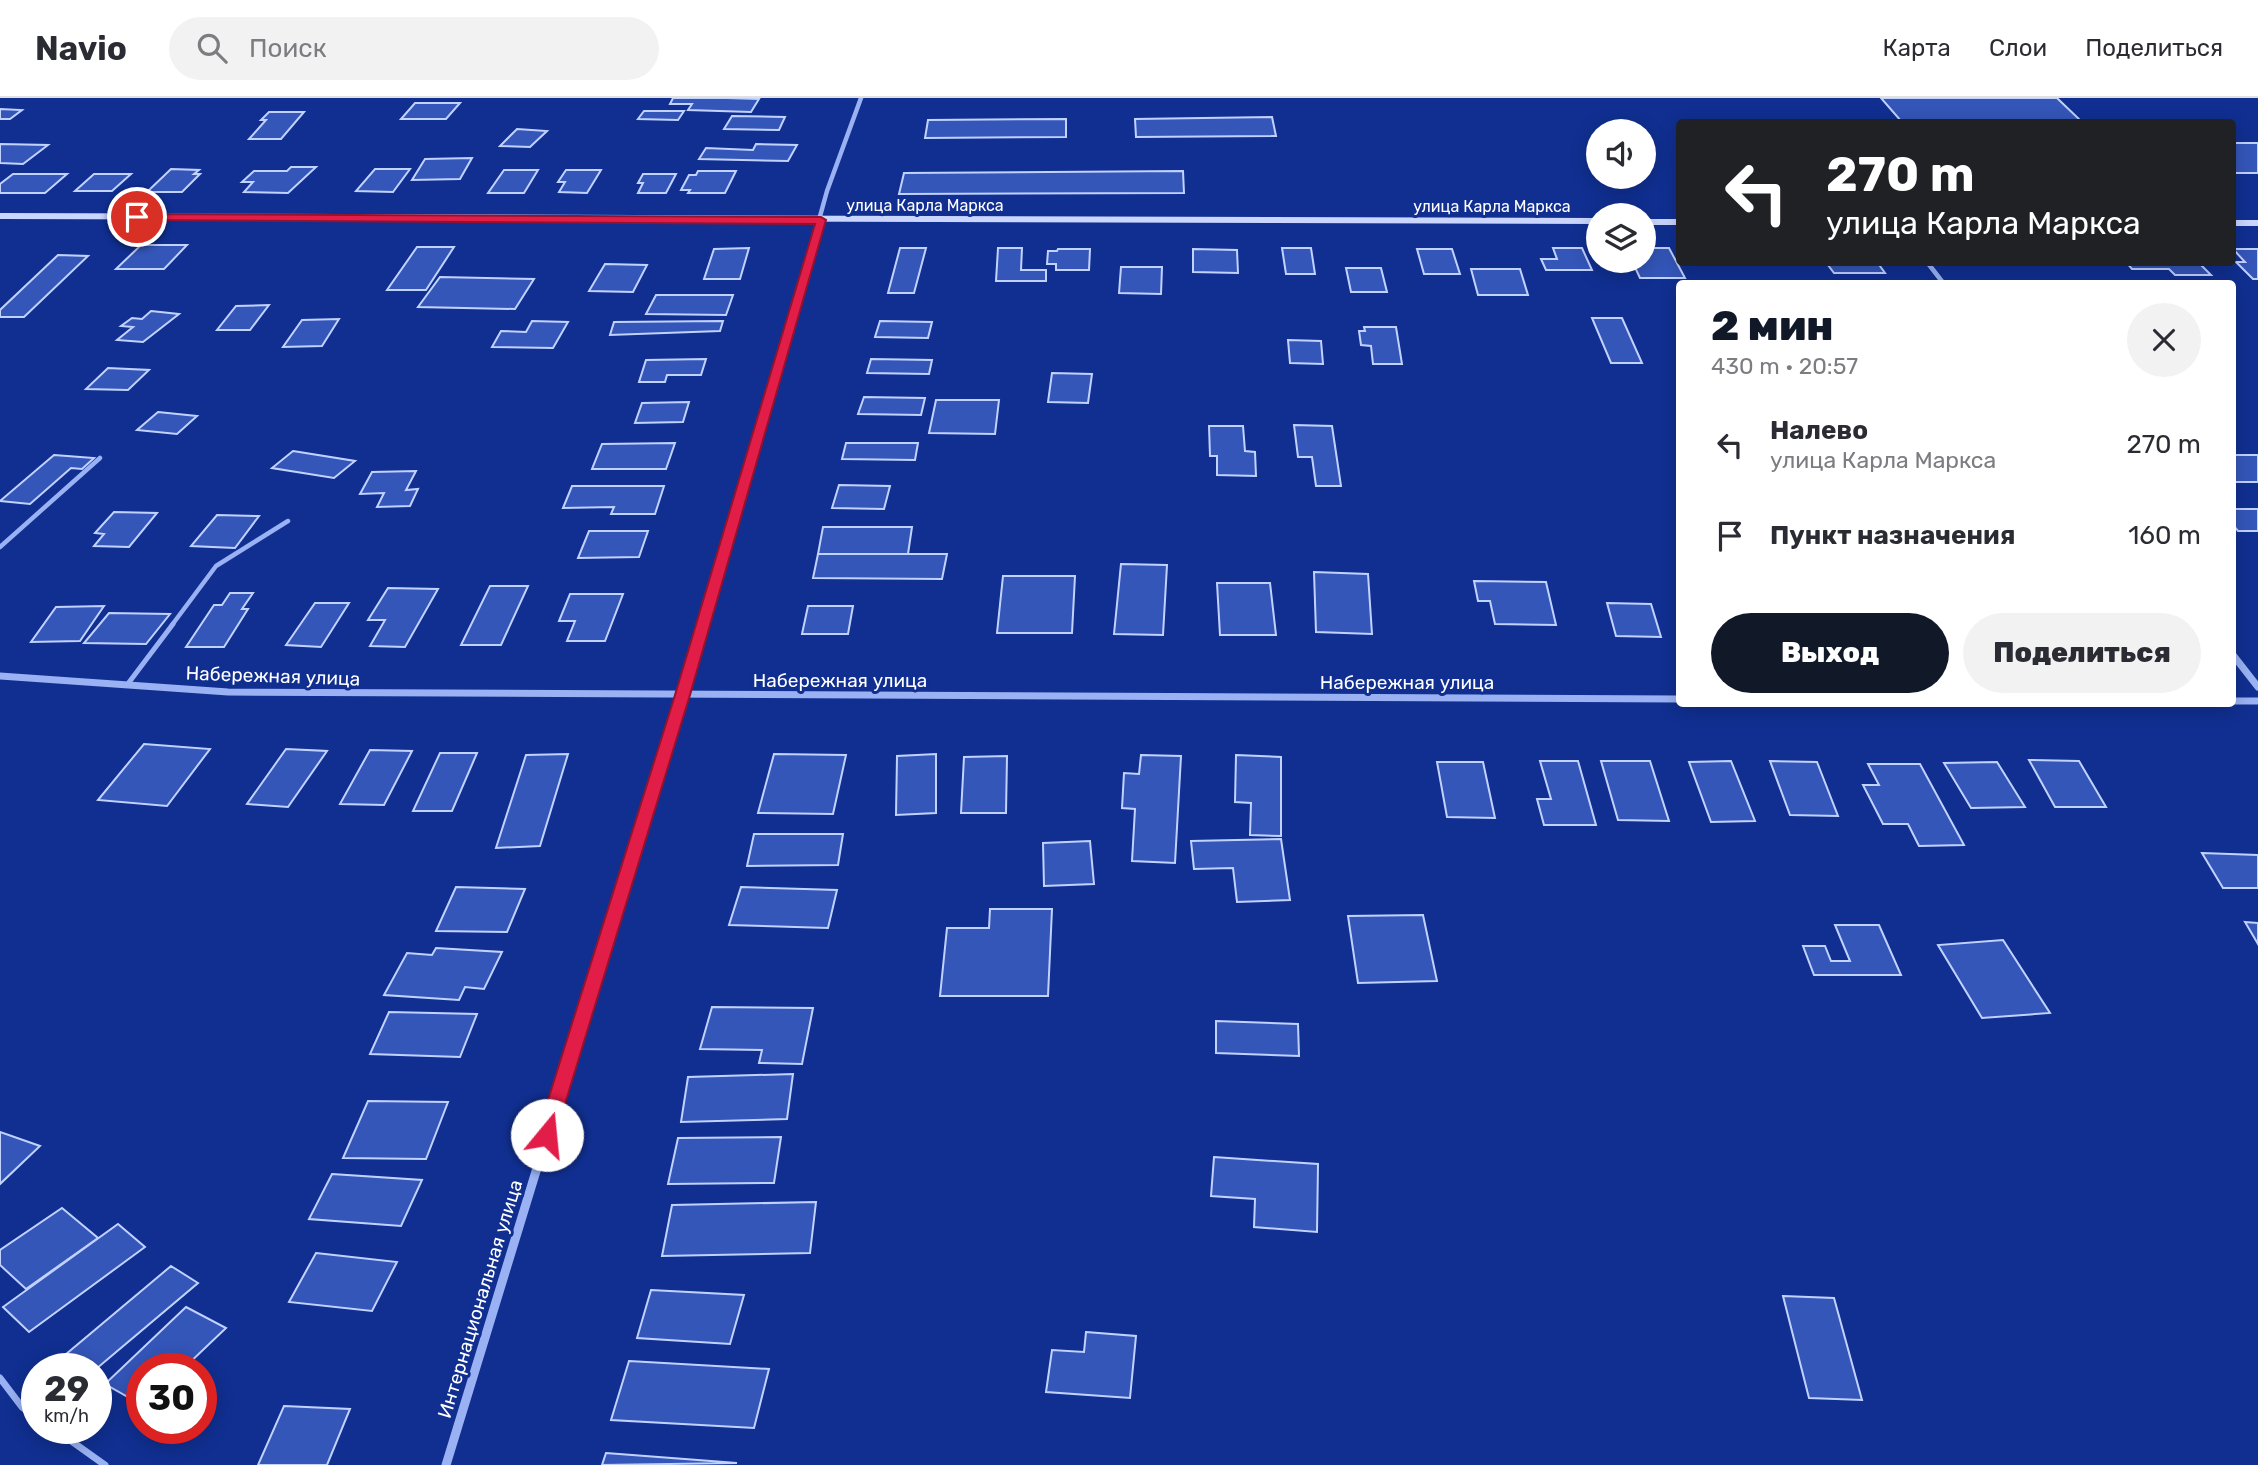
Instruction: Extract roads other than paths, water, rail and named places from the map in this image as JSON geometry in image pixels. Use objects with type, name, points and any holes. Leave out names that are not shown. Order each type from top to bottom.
[{"type":"main road","name":"улица Карла Маркса","points":[[0,216],[1586,221]]},
{"type":"main road","points":[[1656,222],[1676,222]]},
{"type":"main road","points":[[2236,223],[2258,223]]},
{"type":"street","name":"Интернациональная улица","points":[[446,1465],[682,695],[821,220],[827,191],[861,98]]},
{"type":"street","points":[[1930,266],[1941,280]]},
{"type":"street","points":[[2236,659],[2258,687]]},
{"type":"street","name":"Набережная улица","points":[[0,676],[228,692],[1676,699]]},
{"type":"street","points":[[2236,701],[2258,701]]},
{"type":"lane","points":[[0,547],[100,458]]},
{"type":"lane","points":[[127,685],[216,566],[288,521]]},
{"type":"lane","points":[[0,1378],[21,1406]]},
{"type":"lane","points":[[75,1444],[105,1465]]}]
